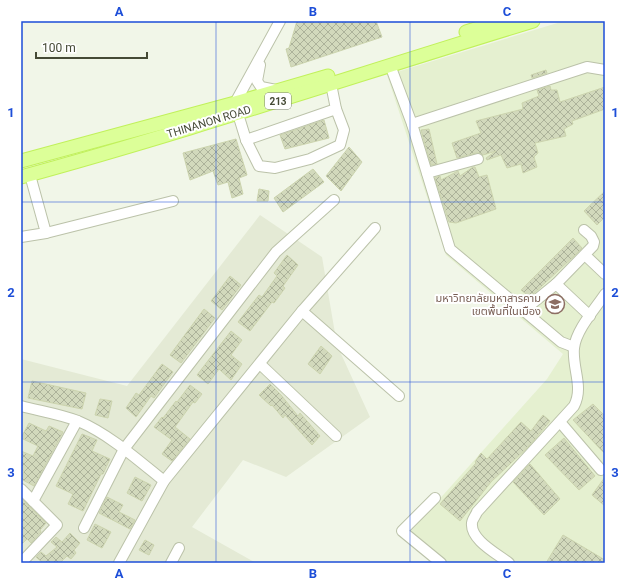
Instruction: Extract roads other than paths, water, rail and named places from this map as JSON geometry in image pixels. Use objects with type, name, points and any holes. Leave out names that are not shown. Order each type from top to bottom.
[{"type":"main road","name":"THINANON ROAD","points":[[26,176],[237,109],[279,91],[501,21]]},
{"type":"main road","name":"THINANON ROAD","points":[[21,161],[237,109],[332,84],[533,21]]},
{"type":"street","points":[[280,21],[264,51],[237,109],[246,140],[259,166],[275,168],[310,159],[340,145],[344,130],[336,109],[332,84]]},
{"type":"street","points":[[264,51],[258,70],[257,81],[261,87],[279,91]]},
{"type":"street","points":[[390,65],[412,124],[450,249],[561,342],[574,347]]},
{"type":"street","points":[[412,124],[587,67],[605,70]]},
{"type":"street","points":[[246,140],[336,109]]},
{"type":"street","points":[[427,174],[478,159]]},
{"type":"street","points":[[26,176],[46,232]]},
{"type":"street","points":[[84,528],[124,449],[276,252],[334,200]]},
{"type":"street","points":[[21,237],[173,201]]},
{"type":"street","points":[[119,563],[164,481],[302,311],[375,228]]},
{"type":"street","points":[[524,310],[556,284],[593,246],[594,242],[591,236],[584,230]]},
{"type":"street","points":[[584,255],[605,274]]},
{"type":"street","points":[[556,284],[590,316]]},
{"type":"street","points":[[510,563],[479,541],[474,534],[472,523],[477,512],[574,406],[578,398],[579,390],[574,355],[574,347],[577,336],[605,294]]},
{"type":"street","points":[[302,311],[400,396]]},
{"type":"street","points":[[260,364],[336,436]]},
{"type":"street","points":[[22,408],[77,421],[92,428],[124,449],[164,481]]},
{"type":"street","points":[[33,501],[77,421]]},
{"type":"street","points":[[560,422],[601,470]]},
{"type":"street","points":[[21,489],[57,525],[21,563]]},
{"type":"street","points":[[435,498],[402,531],[441,563]]},
{"type":"street","points":[[171,563],[179,548]]},
{"type":"place","name":"มหาวิทยาลัยมหาสารคาม เขตพื้นที่ในเมือง","points":[[555,304]]}]
